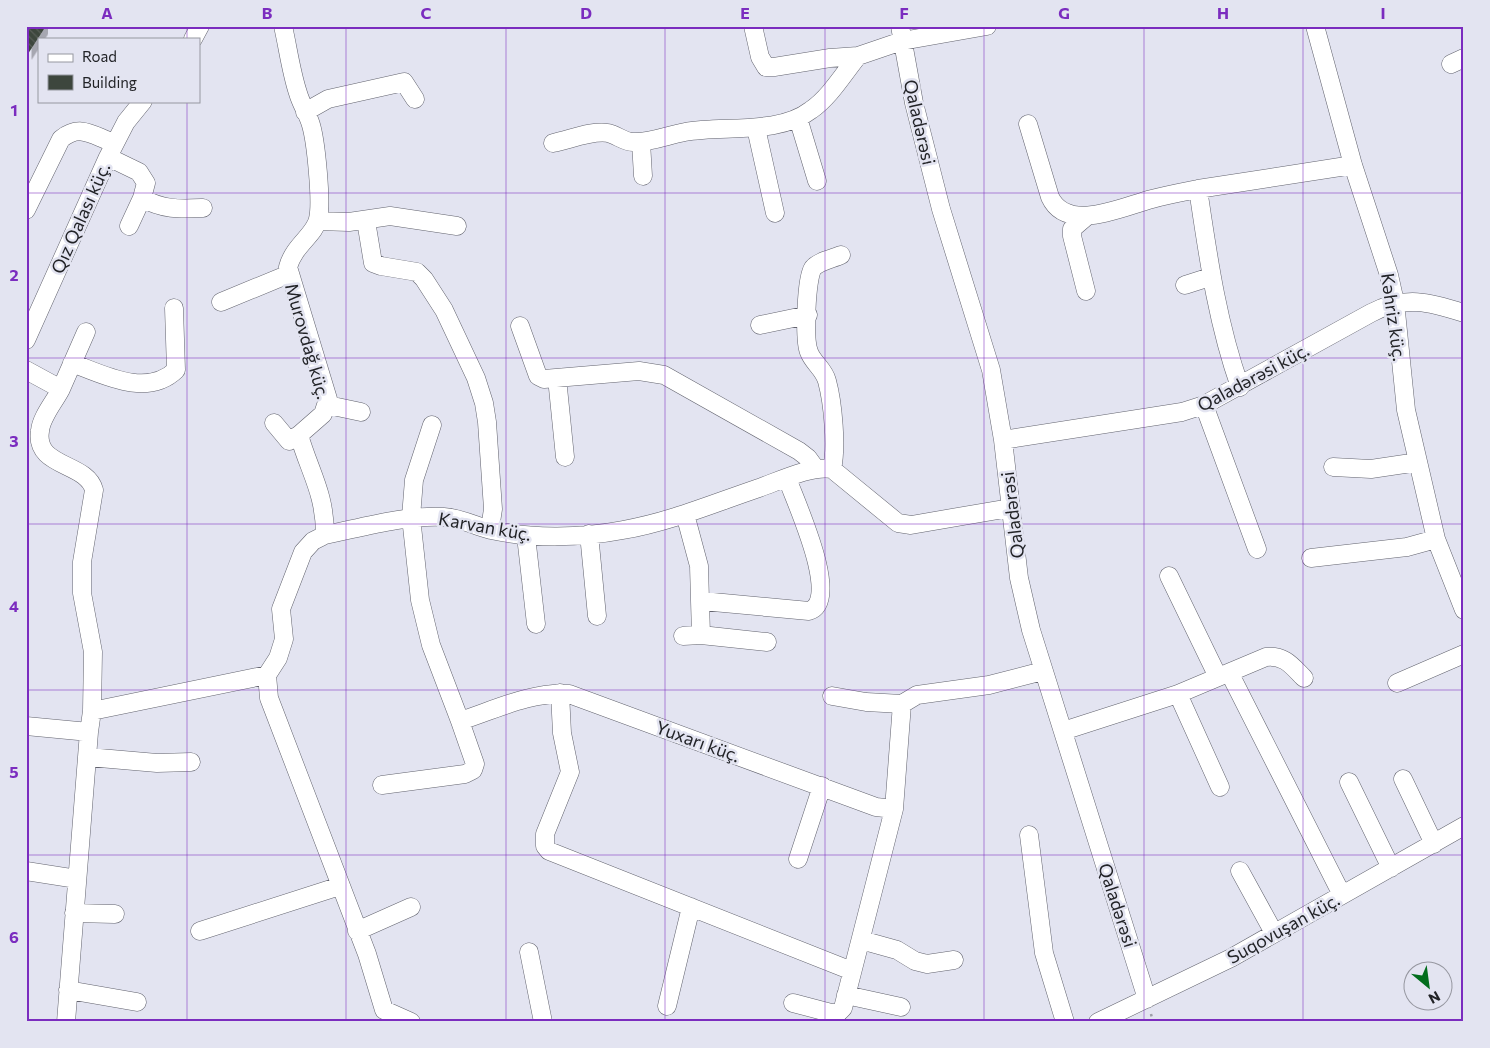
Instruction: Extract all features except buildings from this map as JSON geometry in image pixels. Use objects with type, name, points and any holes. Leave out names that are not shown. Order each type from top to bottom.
[{"type":"street","points":[[193,38],[200,26]]},
{"type":"street","points":[[283,26],[298,94],[313,133],[319,208],[318,221],[366,221],[400,217],[457,226]]},
{"type":"street","points":[[753,26],[760,57],[766,67],[858,56],[901,34],[986,26]]},
{"type":"street","name":"Kəhriz küç.","points":[[1315,26],[1353,165],[1385,259],[1395,302],[1406,410],[1436,539],[1464,610]]},
{"type":"street","name":"Qaladərəsi","points":[[901,34],[940,209],[991,370],[1003,440],[1020,578],[1043,671],[1147,999]]},
{"type":"street","points":[[552,144],[602,132],[610,133],[630,142],[641,142],[687,132],[756,128],[798,118],[812,110],[858,56]]},
{"type":"street","points":[[305,112],[328,99],[404,82],[415,98]]},
{"type":"street","name":"Qız Qalası küç.","points":[[26,340],[111,150],[126,122],[142,102]]},
{"type":"street","points":[[798,118],[817,181]]},
{"type":"street","points":[[1028,124],[1053,205],[1061,211],[1086,217],[1099,215],[1153,198],[1198,189],[1353,165]]},
{"type":"street","points":[[756,128],[775,213]]},
{"type":"street","points":[[27,206],[62,139],[71,131],[81,130],[111,150],[144,177],[146,183],[142,198],[130,226]]},
{"type":"street","points":[[641,142],[643,176]]},
{"type":"street","points":[[1198,189],[1210,277],[1220,321],[1240,387]]},
{"type":"street","points":[[142,198],[156,206],[173,209],[204,208]]},
{"type":"street","points":[[1086,217],[1072,229],[1072,236],[1086,291]]},
{"type":"street","name":"Murovdağ küç.","points":[[299,435],[323,414],[328,405],[289,274],[291,257],[318,221]]},
{"type":"street","points":[[366,221],[374,263],[381,266],[417,272],[424,279],[444,310],[476,378],[484,403],[487,422],[494,509],[490,529]]},
{"type":"street","points":[[824,469],[835,456],[834,438],[827,380],[809,353],[807,341],[808,315],[812,270],[817,264],[841,256]]},
{"type":"street","points":[[221,302],[289,274]]},
{"type":"street","points":[[1185,285],[1210,277]]},
{"type":"street","name":"Qaladərəsi küç.","points":[[1003,440],[1182,412],[1204,405],[1240,387],[1371,313],[1395,302],[1427,302],[1464,313]]},
{"type":"street","points":[[72,363],[129,384],[169,377],[176,370],[174,308]]},
{"type":"street","points":[[760,325],[808,315]]},
{"type":"street","points":[[520,326],[538,376],[544,379],[639,372],[664,375],[798,451],[898,523],[911,525],[1010,508]]},
{"type":"street","points":[[66,1022],[92,711],[93,652],[82,593],[82,570],[94,490],[92,482],[85,476],[54,461],[47,454],[39,440],[40,429],[61,389],[86,332]]},
{"type":"street","points":[[26,370],[61,389]]},
{"type":"street","points":[[557,378],[566,457]]},
{"type":"street","points":[[328,405],[361,412]]},
{"type":"street","points":[[1204,405],[1257,549]]},
{"type":"street","points":[[274,423],[285,439],[288,440],[299,435],[322,496],[325,512],[325,535]]},
{"type":"street","points":[[382,785],[465,774],[474,770],[474,764],[460,720],[431,645],[420,600],[411,517],[414,480],[432,425]]},
{"type":"street","points":[[1333,467],[1371,469],[1418,462]]},
{"type":"street","name":"Karvan küç.","points":[[267,675],[278,658],[284,639],[281,609],[303,552],[313,541],[325,535],[411,517],[447,517],[490,529],[526,536],[589,534],[650,524],[685,514],[787,478],[824,469]]},
{"type":"street","points":[[702,601],[808,611],[815,609],[818,604],[821,575],[787,478]]},
{"type":"street","points":[[685,514],[699,566],[702,601],[701,635]]},
{"type":"street","points":[[589,534],[597,616]]},
{"type":"street","points":[[526,536],[536,624]]},
{"type":"street","points":[[1311,558],[1407,547],[1436,539]]},
{"type":"street","points":[[1169,576],[1342,895]]},
{"type":"street","points":[[684,636],[701,635],[767,642]]},
{"type":"street","points":[[1397,683],[1464,654]]},
{"type":"street","points":[[1063,732],[1178,694],[1266,657],[1278,656],[1304,678]]},
{"type":"street","points":[[832,696],[866,702],[902,704],[917,695],[990,685],[1043,671]]},
{"type":"street","points":[[92,711],[267,675],[269,698],[367,954],[384,1010],[411,1022]]},
{"type":"street","points":[[560,693],[562,733],[570,772],[545,834],[545,846],[549,851],[852,971]]},
{"type":"street","name":"Yuxarı küç.","points":[[460,720],[524,700],[560,693],[577,697],[876,807],[894,809]]},
{"type":"street","points":[[1178,694],[1220,787]]},
{"type":"street","points":[[793,1003],[838,1013],[843,1008],[894,809],[902,704]]},
{"type":"street","points":[[26,726],[89,732]]},
{"type":"street","points":[[88,757],[157,763],[191,762]]},
{"type":"street","points":[[1403,779],[1434,844]]},
{"type":"street","points":[[1349,782],[1391,868]]},
{"type":"street","points":[[798,859],[822,786]]},
{"type":"street","name":"Suqovuşan küç.","points":[[1098,1022],[1147,999],[1274,933],[1464,826]]},
{"type":"street","points":[[1029,834],[1044,953],[1065,1022]]},
{"type":"street","points":[[26,871],[77,879]]},
{"type":"street","points":[[1240,871],[1274,933]]},
{"type":"street","points":[[200,931],[340,886]]},
{"type":"street","points":[[357,931],[411,907]]},
{"type":"street","points":[[668,1006],[691,907]]},
{"type":"street","points":[[74,912],[115,914]]},
{"type":"street","points":[[861,940],[897,950],[916,962],[927,964],[954,960]]},
{"type":"street","points":[[528,952],[543,1022]]},
{"type":"street","points":[[68,990],[137,1002]]},
{"type":"street","points":[[846,994],[901,1007]]}]
